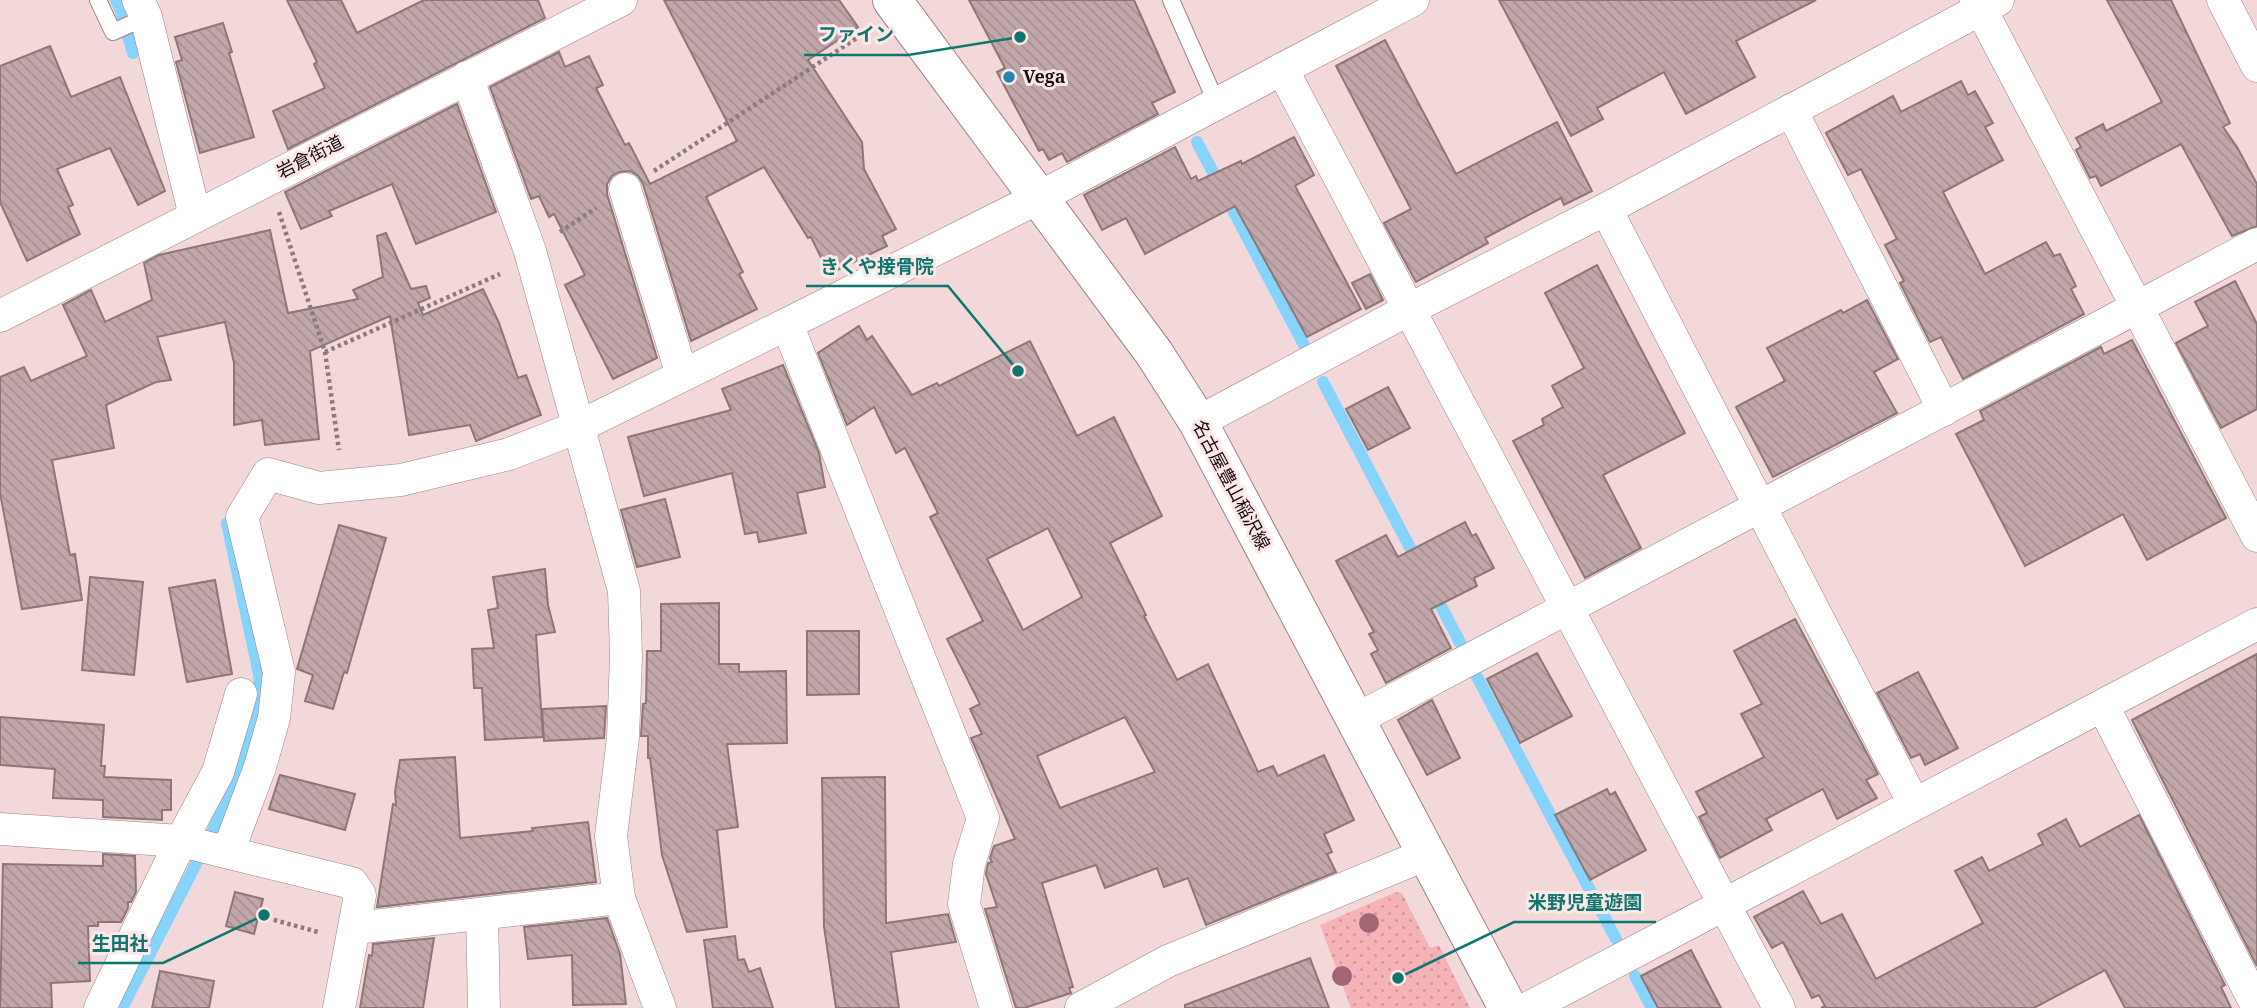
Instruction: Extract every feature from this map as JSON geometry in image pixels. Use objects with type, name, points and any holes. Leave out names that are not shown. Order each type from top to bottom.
[{"type":"main road","name":"名古屋豊山稲沢線","points":[[895,5],[1163,365],[1198,422],[1508,1008]]},
{"type":"street","name":"岩倉街道","points":[[0,316],[621,0]]},
{"type":"street","points":[[229,852],[264,755],[274,718],[279,672],[242,517],[268,474],[319,488],[401,480],[509,454],[578,427],[1040,198],[1283,69],[1365,11],[1413,0]]},
{"type":"street","points":[[2223,0],[2257,66]]},
{"type":"street","points":[[1198,422],[1606,209],[1985,3],[2137,307],[2257,536]]},
{"type":"street","points":[[141,13],[195,216]]},
{"type":"street","points":[[1283,69],[1779,1008]]},
{"type":"street","points":[[467,77],[531,255],[624,591],[624,738],[611,836],[619,898],[660,1008]]},
{"type":"street","points":[[1791,110],[1944,410]]},
{"type":"street","points":[[625,189],[682,375]]},
{"type":"street","points":[[1606,209],[1914,804]]},
{"type":"street","points":[[1355,720],[2257,244]]},
{"type":"street","points":[[787,324],[984,818],[969,864],[964,904],[996,1008]]},
{"type":"street","points":[[1528,1008],[2257,624]]},
{"type":"street","points":[[100,1008],[181,841],[218,772],[241,694]]},
{"type":"street","points":[[2103,706],[2257,1007]]},
{"type":"street","points":[[0,829],[181,841],[352,883],[360,895],[339,1008]]},
{"type":"street","points":[[1081,1008],[1168,961],[1427,855]]},
{"type":"street","points":[[355,932],[619,898]]},
{"type":"street","points":[[482,914],[484,1008]]},
{"type":"lane","points":[[98,0],[113,32],[141,13]]},
{"type":"lane","points":[[1171,0],[1217,104]]},
{"type":"path","points":[[325,352],[531,255],[895,5]]},
{"type":"path","points":[[268,179],[325,352],[344,486]]},
{"type":"path","points":[[267,918],[322,933],[355,932]]},
{"type":"shaded area","points":[[1396,892],[1402,893],[1430,948],[1439,945],[1470,1008],[1351,1008],[1320,925]]},
{"type":"building","points":[[287,0],[341,0],[357,33],[424,0],[538,0],[545,18],[288,149],[273,111],[325,88],[314,64],[317,62]]},
{"type":"building","points":[[664,0],[839,0],[858,27],[808,60],[862,142],[864,169],[896,229],[882,236],[887,246],[829,274],[811,237],[808,238],[764,167],[706,197],[743,272],[739,274],[757,309],[691,341],[643,184],[638,176],[630,171],[619,172],[612,176],[607,184],[607,194],[657,358],[613,379],[565,285],[585,275],[554,214],[549,217],[539,196],[531,199],[490,87],[559,52],[565,67],[589,56],[603,85],[596,88],[625,145],[629,143],[650,184],[737,141]]},
{"type":"building","points":[[969,0],[1134,0],[1175,92],[1152,103],[1158,114],[1067,162],[1062,153],[1049,160],[1043,149],[1039,151],[997,72],[1005,68]]},
{"type":"building","points":[[1499,0],[1816,0],[1736,41],[1755,77],[1686,114],[1664,72],[1597,108],[1603,119],[1571,136]]},
{"type":"building","points":[[2107,0],[2171,0],[2230,123],[2223,127],[2257,184],[2257,226],[2232,236],[2181,144],[2101,186],[2096,176],[2090,178],[2076,150],[2081,147],[2076,138],[2103,124],[2106,131],[2162,102]]},
{"type":"building","points":[[223,23],[254,137],[200,153],[176,62],[182,60],[175,37]]},
{"type":"building","points":[[1385,40],[1456,174],[1557,122],[1592,191],[1564,205],[1561,198],[1485,238],[1488,243],[1416,282],[1384,223],[1411,209],[1336,66]]},
{"type":"building","points":[[50,46],[71,97],[120,77],[165,191],[138,205],[110,148],[57,169],[73,205],[68,207],[80,234],[27,261],[0,202],[0,66]]},
{"type":"building","points":[[1961,81],[1968,95],[1975,91],[1993,123],[1985,127],[2003,160],[1943,192],[1985,274],[2046,242],[2054,256],[2060,254],[2076,286],[2071,289],[2084,314],[1963,379],[1941,337],[1930,342],[1900,283],[1904,281],[1885,245],[1897,239],[1861,169],[1848,175],[1826,133],[1893,96],[1901,112]]},
{"type":"building","points":[[457,104],[496,212],[416,244],[392,184],[329,211],[332,216],[301,229],[285,192]]},
{"type":"building","points":[[1294,137],[1314,175],[1295,186],[1361,309],[1307,337],[1235,206],[1145,254],[1126,218],[1102,230],[1084,195],[1175,147],[1191,179],[1196,176],[1198,181],[1241,161],[1242,164]]},
{"type":"building","points":[[270,230],[288,313],[358,299],[353,290],[383,277],[377,236],[386,233],[411,289],[426,286],[430,298],[418,303],[423,315],[483,289],[499,323],[518,378],[526,375],[541,415],[476,441],[470,425],[409,435],[390,316],[310,351],[319,439],[265,445],[262,420],[234,425],[234,363],[225,322],[157,337],[171,380],[156,382],[106,405],[114,448],[52,460],[70,555],[75,554],[82,600],[22,609],[0,493],[0,377],[24,367],[31,381],[87,356],[63,305],[91,290],[105,322],[152,300],[144,263],[159,255]]},
{"type":"building","points":[[1597,265],[1685,433],[1603,475],[1641,548],[1585,578],[1513,441],[1544,425],[1542,419],[1563,407],[1552,386],[1584,368],[1545,293]]},
{"type":"building","points":[[1370,274],[1383,300],[1366,309],[1352,283]]},
{"type":"building","points":[[2235,281],[2257,324],[2257,409],[2221,428],[2176,343],[2208,326],[2195,302]]},
{"type":"building","points":[[1867,300],[1898,359],[1874,372],[1897,413],[1773,477],[1736,407],[1785,381],[1767,348],[1841,310],[1843,313]]},
{"type":"building","points":[[859,326],[867,340],[872,336],[912,395],[937,383],[939,386],[1030,341],[1077,436],[1114,417],[1162,516],[1110,543],[1146,615],[1144,616],[1177,680],[1208,664],[1258,772],[1273,766],[1278,776],[1324,755],[1354,820],[1324,834],[1332,852],[1327,854],[1336,872],[1206,925],[1188,878],[1164,887],[1157,868],[1105,888],[1096,865],[1042,883],[1073,987],[1069,988],[1071,993],[1024,1008],[1016,1008],[985,909],[997,907],[986,874],[988,863],[992,862],[990,858],[994,846],[1015,839],[971,738],[982,734],[970,709],[980,704],[947,639],[983,621],[930,517],[938,513],[905,448],[896,453],[874,407],[847,425],[818,353]],"holes":[[[1048,528],[1082,597],[1023,630],[987,559]],[[1125,717],[1155,772],[1060,808],[1037,756]]]},
{"type":"building","points":[[2132,340],[2226,518],[2147,560],[2123,514],[2025,566],[1956,434],[1984,420],[1980,411],[2101,347],[2104,354]]},
{"type":"building","points":[[783,365],[819,453],[825,487],[797,493],[806,533],[759,542],[757,532],[745,534],[732,473],[644,496],[628,437],[731,410],[722,389]]},
{"type":"building","points":[[1388,387],[1410,428],[1368,450],[1346,409]]},
{"type":"building","points":[[665,499],[680,557],[637,567],[621,510]]},
{"type":"building","points":[[1465,522],[1472,536],[1476,534],[1494,568],[1474,578],[1477,586],[1431,609],[1451,648],[1386,683],[1371,654],[1378,650],[1369,634],[1374,632],[1336,561],[1386,535],[1398,557]]},
{"type":"building","points":[[339,525],[386,538],[347,673],[344,672],[333,709],[305,701],[313,675],[297,669]]},
{"type":"building","points":[[545,569],[548,605],[555,632],[536,635],[543,737],[485,740],[482,688],[474,688],[472,649],[494,648],[488,610],[498,608],[493,577]]},
{"type":"building","points":[[90,577],[143,582],[134,675],[82,670]]},
{"type":"building","points":[[215,580],[232,674],[187,682],[169,588]]},
{"type":"building","points":[[719,603],[719,664],[739,664],[739,672],[786,671],[787,743],[727,744],[738,827],[717,830],[727,927],[687,932],[662,855],[648,758],[648,736],[641,736],[643,704],[646,703],[647,651],[661,651],[661,604]]},
{"type":"building","points":[[1795,619],[1878,774],[1866,780],[1877,798],[1837,819],[1823,789],[1766,819],[1772,830],[1720,858],[1699,817],[1707,813],[1696,792],[1764,757],[1741,714],[1762,704],[1734,651]]},
{"type":"building","points":[[807,631],[859,631],[859,694],[807,695]]},
{"type":"building","points":[[1537,653],[1572,716],[1520,743],[1487,679]]},
{"type":"building","points":[[2257,654],[2257,966],[2132,720]]},
{"type":"building","points":[[1918,672],[1958,748],[1925,765],[1920,754],[1911,758],[1877,693]]},
{"type":"building","points":[[1432,700],[1460,758],[1427,775],[1398,720]]},
{"type":"building","points":[[606,706],[604,738],[544,741],[542,709]]},
{"type":"building","points":[[0,717],[104,725],[101,766],[105,766],[104,777],[171,780],[171,810],[162,810],[162,820],[103,817],[103,800],[53,798],[55,769],[0,765]]},
{"type":"building","points":[[455,757],[460,838],[533,831],[532,828],[588,822],[596,882],[377,907],[393,804],[396,805],[395,792],[400,760]]},
{"type":"building","points":[[280,775],[355,794],[345,830],[269,809]]},
{"type":"building","points":[[885,777],[886,923],[948,914],[956,942],[891,952],[899,1008],[836,1008],[824,927],[822,778]]},
{"type":"building","points":[[1607,789],[1610,795],[1615,792],[1646,850],[1590,880],[1555,815]]},
{"type":"building","points":[[2139,815],[2225,985],[2221,987],[2231,1008],[2125,1008],[2105,970],[2034,1008],[1821,1008],[1825,1006],[1819,995],[1812,998],[1783,942],[1772,948],[1754,917],[1803,891],[1821,924],[1842,914],[1876,979],[1983,923],[1955,871],[1982,857],[1989,871],[2043,844],[2038,834],[2066,819],[2080,847]]},
{"type":"building","points":[[103,854],[135,856],[136,892],[131,902],[128,902],[121,922],[98,922],[98,926],[88,926],[90,981],[51,983],[52,1008],[0,1008],[3,864],[103,866]]},
{"type":"building","points":[[235,892],[263,899],[254,934],[226,926]]},
{"type":"building","points":[[607,918],[620,954],[626,1004],[573,1005],[572,955],[528,959],[524,927]]},
{"type":"building","points":[[735,936],[738,960],[744,959],[749,972],[760,968],[773,1008],[713,1008],[704,940]]},
{"type":"building","points":[[434,938],[423,1008],[360,1008],[373,944]]},
{"type":"building","points":[[1691,950],[1721,1008],[1658,1008],[1641,976]]},
{"type":"building","points":[[1310,958],[1329,1008],[1185,1008],[1185,1005]]},
{"type":"building","points":[[160,971],[214,981],[209,1008],[152,1008]]},
{"type":"waterway","points":[[116,0],[133,53]]},
{"type":"waterway","points":[[1197,142],[1304,345]]},
{"type":"waterway","points":[[1323,382],[1418,563]]},
{"type":"waterway","points":[[210,838],[243,757],[260,679],[227,523]]},
{"type":"waterway","points":[[1433,591],[1464,650]]},
{"type":"waterway","points":[[1474,671],[1616,939]]},
{"type":"waterway","points":[[122,1008],[197,862]]},
{"type":"waterway","points":[[1635,976],[1652,1008]]},
{"type":"place","name":"ファイン","points":[[1020,37]]},
{"type":"place","name":"Vega","points":[[1009,77]]},
{"type":"place","name":"きくや接骨院","points":[[1018,371]]},
{"type":"place","name":"生田社","points":[[264,915]]},
{"type":"place","name":"米野児童遊園","points":[[1398,978]]}]
